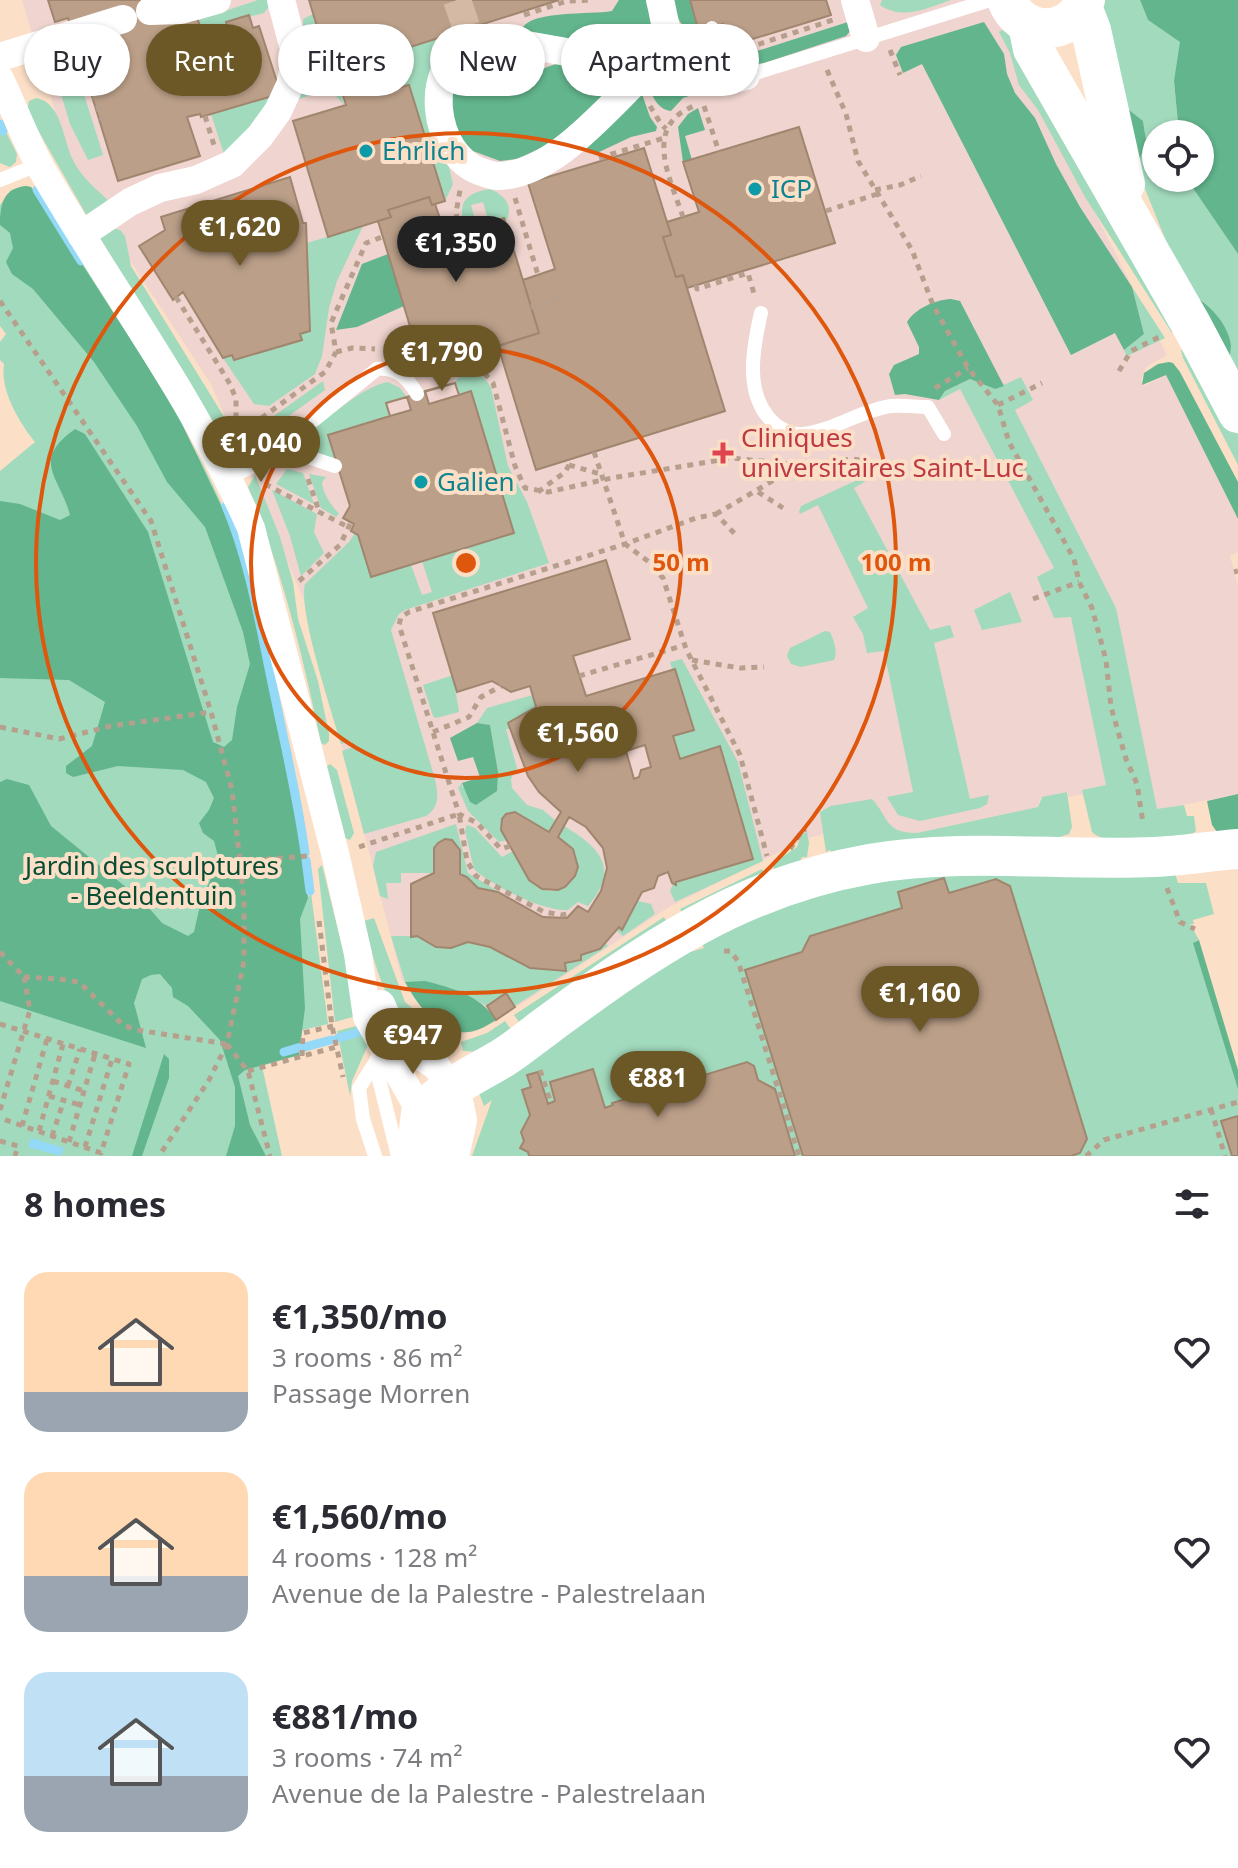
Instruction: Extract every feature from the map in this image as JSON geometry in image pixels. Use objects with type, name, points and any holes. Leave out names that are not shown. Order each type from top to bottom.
[{"type":"street","points":[[81,235],[130,202],[160,188],[196,180],[232,164],[260,136],[278,111],[290,85],[296,57],[281,0]]},
{"type":"street","points":[[660,0],[666,24]]},
{"type":"street","points":[[150,11],[181,10],[215,1]]},
{"type":"street","points":[[1018,12],[1038,28],[1059,27],[1068,23],[1084,4]]},
{"type":"street","points":[[1084,4],[1133,223]]},
{"type":"street","points":[[848,9],[877,42]]},
{"type":"street","points":[[1018,12],[1033,49],[1238,413]]},
{"type":"street","points":[[0,57],[123,19]]},
{"type":"street","points":[[0,79],[40,164],[180,391],[228,478],[251,528],[271,597],[358,954],[367,1017],[379,1054],[457,1120],[449,1156]]},
{"type":"street","points":[[439,96],[440,120],[449,147],[469,167],[495,177],[537,166],[569,144],[622,96]]},
{"type":"street","points":[[435,1101],[501,1059],[601,985],[685,930],[715,914],[800,881],[872,864],[930,858],[1224,857]]},
{"type":"street","points":[[358,954],[389,1022],[412,1050],[437,1067],[435,1101],[416,1156]]},
{"type":"lane","points":[[759,73],[877,42],[990,0]]},
{"type":"lane","points":[[0,180],[40,164]]},
{"type":"lane","points":[[761,313],[754,342],[755,387],[761,406],[771,421],[783,430],[800,434],[890,406],[928,407],[944,434]]},
{"type":"lane","points":[[228,478],[262,462],[377,369],[396,371],[417,394]]},
{"type":"lane","points":[[279,447],[335,466]]},
{"type":"lane","points":[[375,1156],[363,1119],[359,1088],[379,1054]]},
{"type":"lane","points":[[379,1054],[398,1156]]},
{"type":"path","points":[[500,24],[567,1],[592,0]]},
{"type":"path","points":[[759,43],[848,9]]},
{"type":"path","points":[[877,42],[900,75]]},
{"type":"path","points":[[825,66],[846,114],[858,161],[912,250],[933,305],[968,368],[998,405],[1009,442],[1074,559],[1106,660],[1111,707],[1126,759],[1137,784],[1145,829]]},
{"type":"path","points":[[87,68],[51,83],[49,77],[87,68]]},
{"type":"path","points":[[95,96],[102,120]]},
{"type":"path","points":[[683,217],[664,157],[666,129],[676,116],[704,103],[719,152]]},
{"type":"path","points":[[650,106],[666,129]]},
{"type":"path","points":[[459,232],[456,200],[469,167]]},
{"type":"path","points":[[507,174],[538,275]]},
{"type":"path","points":[[826,211],[921,176]]},
{"type":"path","points":[[242,432],[325,372],[336,352],[331,323],[336,311],[366,243],[382,237]]},
{"type":"path","points":[[696,285],[697,289],[748,273],[761,313]]},
{"type":"path","points":[[176,297],[230,384],[236,399],[236,419]]},
{"type":"path","points":[[531,307],[563,297]]},
{"type":"path","points":[[0,301],[151,521],[232,790],[244,899],[244,961],[227,1044],[209,1080],[159,1156]]},
{"type":"path","points":[[1119,371],[1131,351],[1168,333]]},
{"type":"path","points":[[336,352],[368,347],[378,350]]},
{"type":"path","points":[[420,371],[429,374],[453,367],[471,367],[486,373],[493,383],[515,466],[525,488],[538,492],[732,458],[800,465],[853,459],[879,463]]},
{"type":"path","points":[[928,407],[935,388],[968,368]]},
{"type":"path","points":[[998,405],[1042,383]]},
{"type":"path","points":[[594,452],[625,544],[649,562],[663,578],[685,645],[740,755],[767,864]]},
{"type":"path","points":[[538,492],[565,472],[569,462],[612,478]]},
{"type":"path","points":[[572,913],[544,912],[472,873],[459,814],[399,625],[401,617],[696,518],[716,514],[800,465]]},
{"type":"path","points":[[306,474],[320,512]]},
{"type":"path","points":[[265,484],[350,524],[340,545],[299,581]]},
{"type":"path","points":[[758,492],[783,508]]},
{"type":"path","points":[[716,514],[735,534]]},
{"type":"path","points":[[1033,599],[1079,582]]},
{"type":"path","points":[[579,676],[685,645]]},
{"type":"path","points":[[692,660],[740,668],[764,667]]},
{"type":"path","points":[[433,732],[469,717],[481,697],[501,686]]},
{"type":"path","points":[[0,727],[59,739],[126,724],[211,712]]},
{"type":"path","points":[[355,849],[459,814],[477,823],[501,849],[510,846]]},
{"type":"path","points":[[241,861],[311,856]]},
{"type":"path","points":[[1165,879],[1180,922],[1195,929]]},
{"type":"path","points":[[248,1071],[336,1047],[319,918]]},
{"type":"path","points":[[717,953],[730,951],[738,961],[799,1156]]},
{"type":"path","points":[[0,952],[24,977],[30,1010],[0,1110]]},
{"type":"path","points":[[24,977],[79,982],[123,1025],[137,1030],[227,1044],[248,1071],[270,1156]]},
{"type":"path","points":[[0,1032],[1,1025],[129,1064],[101,1154],[0,1118]]},
{"type":"path","points":[[302,1056],[303,1033],[332,1026]]},
{"type":"path","points":[[22,1126],[47,1039]]},
{"type":"path","points":[[39,1131],[63,1044]]},
{"type":"path","points":[[68,1086],[80,1049]]},
{"type":"path","points":[[69,1142],[95,1054]]},
{"type":"path","points":[[85,1147],[112,1059]]},
{"type":"path","points":[[542,1076],[551,1103]]},
{"type":"path","points":[[53,1081],[84,1091]]},
{"type":"path","points":[[49,1096],[80,1105]]},
{"type":"path","points":[[52,1136],[64,1100]]},
{"type":"path","points":[[1086,1156],[1104,1140],[1238,1102]]},
{"type":"path","points":[[1211,1109],[1225,1156]]},
{"type":"path","points":[[0,1141],[18,1146],[15,1156]]},
{"type":"shaded area","name":"Cliniques universitaires Saint-Luc","points":[[22,0],[987,0],[1167,355],[1146,367],[1141,380],[1144,386],[1166,375],[1238,519],[1238,552],[1230,556],[1238,586],[1238,794],[1157,810],[1083,794],[1068,797],[1068,792],[1040,798],[1038,807],[917,833],[902,832],[883,818],[808,838],[669,907],[494,1022],[459,1035],[402,980],[304,600],[211,384],[74,175],[51,96],[130,96],[130,24],[29,24]]},
{"type":"green space","points":[[258,0],[269,0],[270,5],[264,13],[227,24],[199,24],[198,20]]},
{"type":"green space","points":[[619,0],[653,0],[652,24],[561,24],[561,40],[545,36],[545,24],[526,24],[550,16],[612,11]]},
{"type":"green space","points":[[670,0],[690,0],[697,24],[680,22]]},
{"type":"green space","points":[[882,0],[951,0],[906,13],[889,10],[880,5]]},
{"type":"green space","points":[[1100,0],[1140,0],[1148,20],[1181,42],[1174,82],[1178,120],[1142,120],[1119,102]]},
{"type":"green space","points":[[1140,0],[1238,0],[1238,254],[1196,192],[1214,192],[1214,120],[1178,120],[1174,81],[1180,42],[1148,20]]},
{"type":"green space","points":[[313,14],[316,24],[303,24],[303,19]]},
{"type":"green space","points":[[848,22],[851,30],[846,36],[764,63],[759,64],[759,50]]},
{"type":"green space","points":[[984,22],[1004,54],[1007,74],[1015,93],[1035,118],[1080,207],[1132,287],[1144,334],[1124,350],[1115,333],[1071,355],[922,64],[903,73],[896,55],[901,47]]},
{"type":"green space","points":[[1010,25],[1174,330],[1172,333],[1085,197],[1038,110],[1019,85],[1010,53],[999,32]]},
{"type":"green space","points":[[430,40],[430,96],[446,96],[447,159],[453,184],[445,201],[412,96],[414,45]]},
{"type":"green space","points":[[561,63],[561,96],[606,96],[567,136],[517,159],[500,161],[473,151],[458,136],[448,96],[545,96],[545,68]]},
{"type":"green space","points":[[62,96],[85,96],[103,155],[88,160],[70,124]]},
{"type":"green space","points":[[293,96],[307,96],[292,102]]},
{"type":"green space","points":[[636,96],[643,96],[656,131],[631,137],[597,153],[583,149]]},
{"type":"green space","points":[[689,96],[671,111],[659,105],[654,98]]},
{"type":"green space","points":[[275,97],[225,157],[211,114]]},
{"type":"green space","points":[[36,98],[45,101],[56,114],[76,166],[110,202],[87,216],[27,111],[29,101]]},
{"type":"green space","points":[[1119,102],[1142,120],[1142,152],[1138,165]]},
{"type":"green space","points":[[698,108],[705,130],[685,136],[692,160],[683,162],[678,127],[688,114]]},
{"type":"green space","points":[[0,120],[17,154],[16,162],[10,167],[0,163]]},
{"type":"green space","points":[[1142,152],[1142,181],[1141,179],[1138,165]]},
{"type":"green space","name":"Jardin des sculptures - Beeldentuin","points":[[26,186],[37,194],[164,394],[219,497],[244,564],[288,780],[308,897],[311,893],[328,1024],[302,1030],[299,1055],[262,1066],[282,1156],[0,1156],[0,471],[35,442],[12,406],[5,385],[4,364],[0,360],[0,342],[6,334],[0,326],[0,205],[11,190]]},
{"type":"green space","name":"Jardin des sculptures - Beeldentuin","points":[[26,186],[37,194],[174,407],[235,535],[249,591],[298,823],[308,898],[300,919],[305,1008],[299,1055],[245,1070],[238,1076],[250,1125],[266,1156],[226,1156],[235,1126],[235,1087],[220,1040],[188,1006],[173,997],[172,988],[160,974],[142,979],[134,1003],[146,1048],[0,1001],[0,782],[7,779],[29,785],[51,826],[143,901],[162,923],[188,936],[194,932],[201,901],[219,860],[214,841],[203,833],[199,823],[214,798],[206,782],[183,770],[118,766],[73,777],[66,773],[66,766],[92,746],[105,702],[69,680],[0,678],[0,501],[20,504],[60,520],[70,515],[55,480],[51,460],[61,440],[75,429],[85,434],[148,532],[213,742],[224,747],[232,740],[237,707],[250,664],[243,632],[205,527],[167,482],[137,426],[94,362],[33,289],[12,274],[6,262],[13,248],[10,233],[0,225],[2,204],[12,190]]},
{"type":"green space","points":[[490,189],[507,202],[509,212],[505,223],[489,223],[483,202],[471,205],[477,226],[465,230],[464,202],[473,194]]},
{"type":"green space","points":[[1146,192],[1196,192],[1238,254],[1238,382],[1229,365],[1231,344],[1220,321],[1210,308],[1191,294]]},
{"type":"green space","points":[[363,226],[337,281],[329,308],[322,356],[315,374],[269,406],[254,404],[223,358],[232,355],[235,360],[302,340],[300,334],[310,330],[307,243]]},
{"type":"green space","points":[[113,228],[125,236],[131,266],[239,441],[247,461],[234,458],[98,235]]},
{"type":"green space","points":[[388,254],[404,306],[357,327],[336,330],[362,264]]},
{"type":"green space","points":[[1132,287],[1165,338],[1127,356],[1124,350],[1144,334]]},
{"type":"green space","points":[[1191,295],[1211,309],[1226,329],[1231,345],[1229,365]]},
{"type":"green space","points":[[951,299],[960,301],[1004,386],[995,389],[970,379],[945,391],[939,400],[895,395],[889,374],[894,365],[919,354],[919,347],[907,322],[926,306]]},
{"type":"green space","points":[[1184,349],[1238,435],[1238,465],[1183,358],[1181,350]]},
{"type":"green space","points":[[1169,362],[1180,372],[1238,482],[1238,519],[1166,375],[1142,385],[1144,373],[1158,364]]},
{"type":"green space","points":[[461,373],[479,374],[491,388],[508,466],[527,502],[549,563],[399,614],[391,630],[434,776],[437,798],[434,808],[426,816],[364,834],[342,751],[353,747],[351,741],[341,744],[306,616],[305,584],[355,533],[371,577],[411,565],[422,595],[432,592],[422,561],[514,533],[471,391],[459,395],[455,383]]},
{"type":"green space","points":[[1021,377],[1033,400],[1015,410],[1116,608],[1157,809],[1184,805],[1187,816],[1194,816],[1196,831],[1190,836],[1124,841],[1100,837],[1092,832],[1082,790],[1106,785],[1071,617],[1054,618],[1037,577],[1054,568],[960,389],[939,400],[945,391],[970,379],[995,389]]},
{"type":"green space","points":[[323,381],[325,390],[272,428],[270,437],[252,446],[250,438],[264,423]]},
{"type":"green space","points":[[388,382],[400,388],[407,397],[387,403],[390,416],[328,435],[335,459],[304,448],[302,439],[305,434],[357,396]]},
{"type":"green space","points":[[287,469],[303,473],[314,504],[276,484]]},
{"type":"green space","points":[[309,474],[326,477],[323,486],[339,514],[336,517],[321,508]]},
{"type":"green space","points":[[255,475],[280,537],[293,582],[298,619],[318,681],[329,734],[325,745],[321,743],[281,581],[248,487]]},
{"type":"green space","points":[[868,475],[873,477],[854,488],[930,630],[950,625],[954,637],[934,643],[970,799],[989,795],[987,804],[980,808],[920,821],[898,815],[887,797],[913,792],[884,651],[867,653],[863,634],[853,617],[868,608],[818,505],[799,512],[801,506]]},
{"type":"green space","points":[[272,490],[317,514],[314,532],[324,553],[301,576],[290,536]]},
{"type":"green space","points":[[1010,592],[1022,622],[982,630],[974,610]]},
{"type":"green space","points":[[825,631],[830,632],[834,643],[834,660],[801,667],[791,664],[787,656],[790,648]]},
{"type":"green space","points":[[682,659],[738,762],[763,861],[675,902],[670,891],[673,884],[753,858],[720,746],[680,759],[673,736],[694,729],[670,662]]},
{"type":"green space","points":[[453,675],[459,712],[436,718],[423,685]]},
{"type":"green space","points":[[533,695],[536,707],[509,722],[511,729],[506,729],[517,768],[511,779],[512,788],[527,805],[543,810],[556,821],[549,832],[516,812],[510,812],[501,824],[507,840],[499,842],[468,811],[458,788],[462,783],[462,787],[498,772],[490,725],[477,723],[487,708]]},
{"type":"green space","points":[[477,723],[490,725],[498,772],[497,791],[476,805],[470,802],[462,783],[480,777],[473,757],[458,761],[450,738]]},
{"type":"green space","points":[[330,764],[337,770],[354,833],[350,840],[345,838],[326,767]]},
{"type":"green space","points":[[1067,792],[1072,827],[1069,834],[1056,838],[833,854],[830,850],[826,852],[820,812],[831,806],[872,799],[893,827],[917,833],[1038,807],[1042,797]]},
{"type":"green space","points":[[1238,794],[1238,832],[1217,832],[1212,825],[1207,801]]},
{"type":"green space","points":[[456,824],[468,873],[509,898],[478,888],[460,874],[460,850],[449,839],[436,847],[433,873],[401,873],[401,883],[386,883],[388,899],[380,896],[373,866],[376,852]]},
{"type":"green space","points":[[467,825],[475,828],[502,857],[513,851],[534,884],[556,891],[573,879],[577,869],[570,847],[558,837],[564,826],[587,842],[602,860],[603,880],[598,893],[588,906],[578,902],[568,910],[545,907],[505,890],[474,869],[465,831]]},
{"type":"green space","points":[[807,832],[807,857],[775,871],[772,864],[797,847],[802,834]]},
{"type":"green space","points":[[322,865],[359,1015],[335,1022],[318,869]]},
{"type":"green space","points":[[762,869],[768,880],[685,918],[680,909]]},
{"type":"green space","points":[[1174,870],[1178,883],[1206,883],[1214,914],[1193,920],[1194,924],[1190,924],[1199,940],[1196,941],[1238,1086],[1238,1156],[472,1156],[492,1100],[484,1106],[477,1088],[659,961],[704,948],[699,937],[863,878]]},
{"type":"green space","points":[[638,901],[651,904],[655,914],[623,936],[616,930],[624,927]]},
{"type":"green space","points":[[664,917],[669,926],[524,1029],[514,1015]]},
{"type":"green space","points":[[374,918],[405,1002],[444,1035],[447,1047],[428,1041],[399,1016],[381,979],[364,921]]},
{"type":"green space","points":[[391,936],[417,936],[436,947],[451,948],[468,942],[490,947],[530,968],[566,971],[565,963],[581,961],[581,955],[600,949],[605,943],[608,946],[515,1006],[506,993],[487,1006],[448,988],[405,982]]},
{"type":"green space","points":[[1199,940],[1238,1070],[1238,1089],[1193,943]]},
{"type":"green space","points":[[425,981],[474,999],[496,1020],[471,1032],[447,1028],[422,1008],[405,982]]},
{"type":"green space","points":[[505,1021],[515,1035],[481,1052],[463,1051],[461,1042],[487,1033]]},
{"type":"green space","points":[[360,1025],[368,1045],[352,1081],[350,1096],[337,1031]]},
{"type":"green space","points":[[164,1054],[169,1059],[169,1078],[142,1156],[132,1156]]},
{"type":"water","points":[[31,1138],[64,1148],[61,1156],[28,1147]]},
{"type":"building","points":[[48,0],[212,0],[197,17],[199,24],[146,24],[146,96],[262,96],[262,35],[278,89],[269,97],[201,117],[200,114],[187,117],[200,156],[118,181],[92,96],[130,96],[130,24],[70,24],[68,18],[55,22]]},
{"type":"building","points":[[309,0],[559,0],[483,24],[430,24],[430,41],[414,46],[414,24],[316,24]]},
{"type":"building","points":[[690,0],[826,0],[831,15],[759,37],[759,24],[697,24]]},
{"type":"building","points":[[249,15],[252,24],[226,24],[226,22]]},
{"type":"building","name":"Ehrlich","points":[[343,96],[412,96],[445,201],[432,205],[429,197],[388,210],[391,217],[328,237],[293,121],[346,105]]},
{"type":"building","name":"ICP","points":[[799,127],[835,243],[687,288],[683,275],[676,277],[663,237],[671,235],[667,222],[699,212],[683,162]]},
{"type":"building","points":[[644,148],[671,235],[663,237],[676,277],[683,275],[725,411],[536,470],[498,346],[539,333],[523,280],[555,269],[528,183]]},
{"type":"building","points":[[290,177],[303,223],[306,223],[310,331],[300,334],[302,340],[234,360],[232,355],[223,358],[183,292],[173,300],[139,246],[165,230],[161,217]]},
{"type":"building","points":[[429,197],[432,205],[435,204],[446,236],[504,218],[539,333],[423,369],[378,221],[391,217],[388,210]]},
{"type":"building","name":"Galien","points":[[455,383],[459,395],[471,391],[514,533],[371,577],[358,535],[351,531],[354,524],[343,518],[350,506],[328,435],[390,416],[386,403]]},
{"type":"building","points":[[455,383],[459,395],[429,404],[425,391]]},
{"type":"building","points":[[407,397],[411,410],[390,416],[386,403]]},
{"type":"building","points":[[606,560],[630,639],[573,656],[586,696],[675,669],[694,730],[673,736],[680,759],[720,746],[753,859],[676,882],[676,885],[668,872],[658,876],[654,888],[642,892],[622,930],[619,927],[600,949],[581,955],[581,960],[565,963],[566,971],[530,968],[490,947],[468,942],[451,948],[436,947],[417,936],[411,937],[411,884],[434,873],[434,848],[445,839],[452,840],[460,850],[460,874],[478,888],[498,892],[543,917],[567,918],[578,906],[588,912],[601,891],[607,868],[603,848],[586,827],[569,817],[558,837],[573,849],[578,867],[575,876],[558,890],[542,889],[529,880],[501,830],[502,819],[506,814],[515,812],[549,832],[561,812],[539,792],[528,776],[508,723],[536,707],[530,686],[511,692],[492,681],[457,692],[433,613]],"holes":[[[645,745],[651,767],[641,770],[639,777],[634,779],[626,751]]]},
{"type":"building","points":[[944,878],[949,893],[996,879],[1010,886],[1087,1139],[1080,1153],[1071,1156],[803,1156],[745,970],[802,952],[810,936],[902,908],[898,892]]},
{"type":"building","points":[[506,993],[515,1007],[496,1020],[487,1006]]},
{"type":"building","points":[[747,1062],[754,1066],[758,1080],[775,1089],[795,1156],[529,1156],[520,1148],[524,1141],[521,1132],[530,1115],[522,1090],[531,1087],[527,1075],[538,1072],[548,1104],[555,1101],[550,1082],[593,1069],[605,1108],[612,1103]]},
{"type":"building","points":[[1238,1116],[1238,1156],[1232,1156],[1221,1121]]},
{"type":"waterway","points":[[0,124],[3,131]]},
{"type":"waterway","points":[[37,190],[81,261]]},
{"type":"waterway","points":[[226,506],[253,591],[305,853]]},
{"type":"waterway","points":[[306,860],[310,891]]},
{"type":"waterway","points":[[338,1038],[357,1033]]},
{"type":"waterway","points":[[305,1047],[331,1040]]},
{"type":"waterway","points":[[284,1052],[301,1047]]},
{"type":"tunnel","points":[[457,0],[465,24]]},
{"type":"place","name":"Ehrlich","points":[[366,151]]},
{"type":"place","name":"ICP","points":[[755,189]]},
{"type":"place","name":"Cliniques universitaires Saint-Luc","points":[[723,453]]},
{"type":"place","name":"Galien","points":[[421,482]]}]
